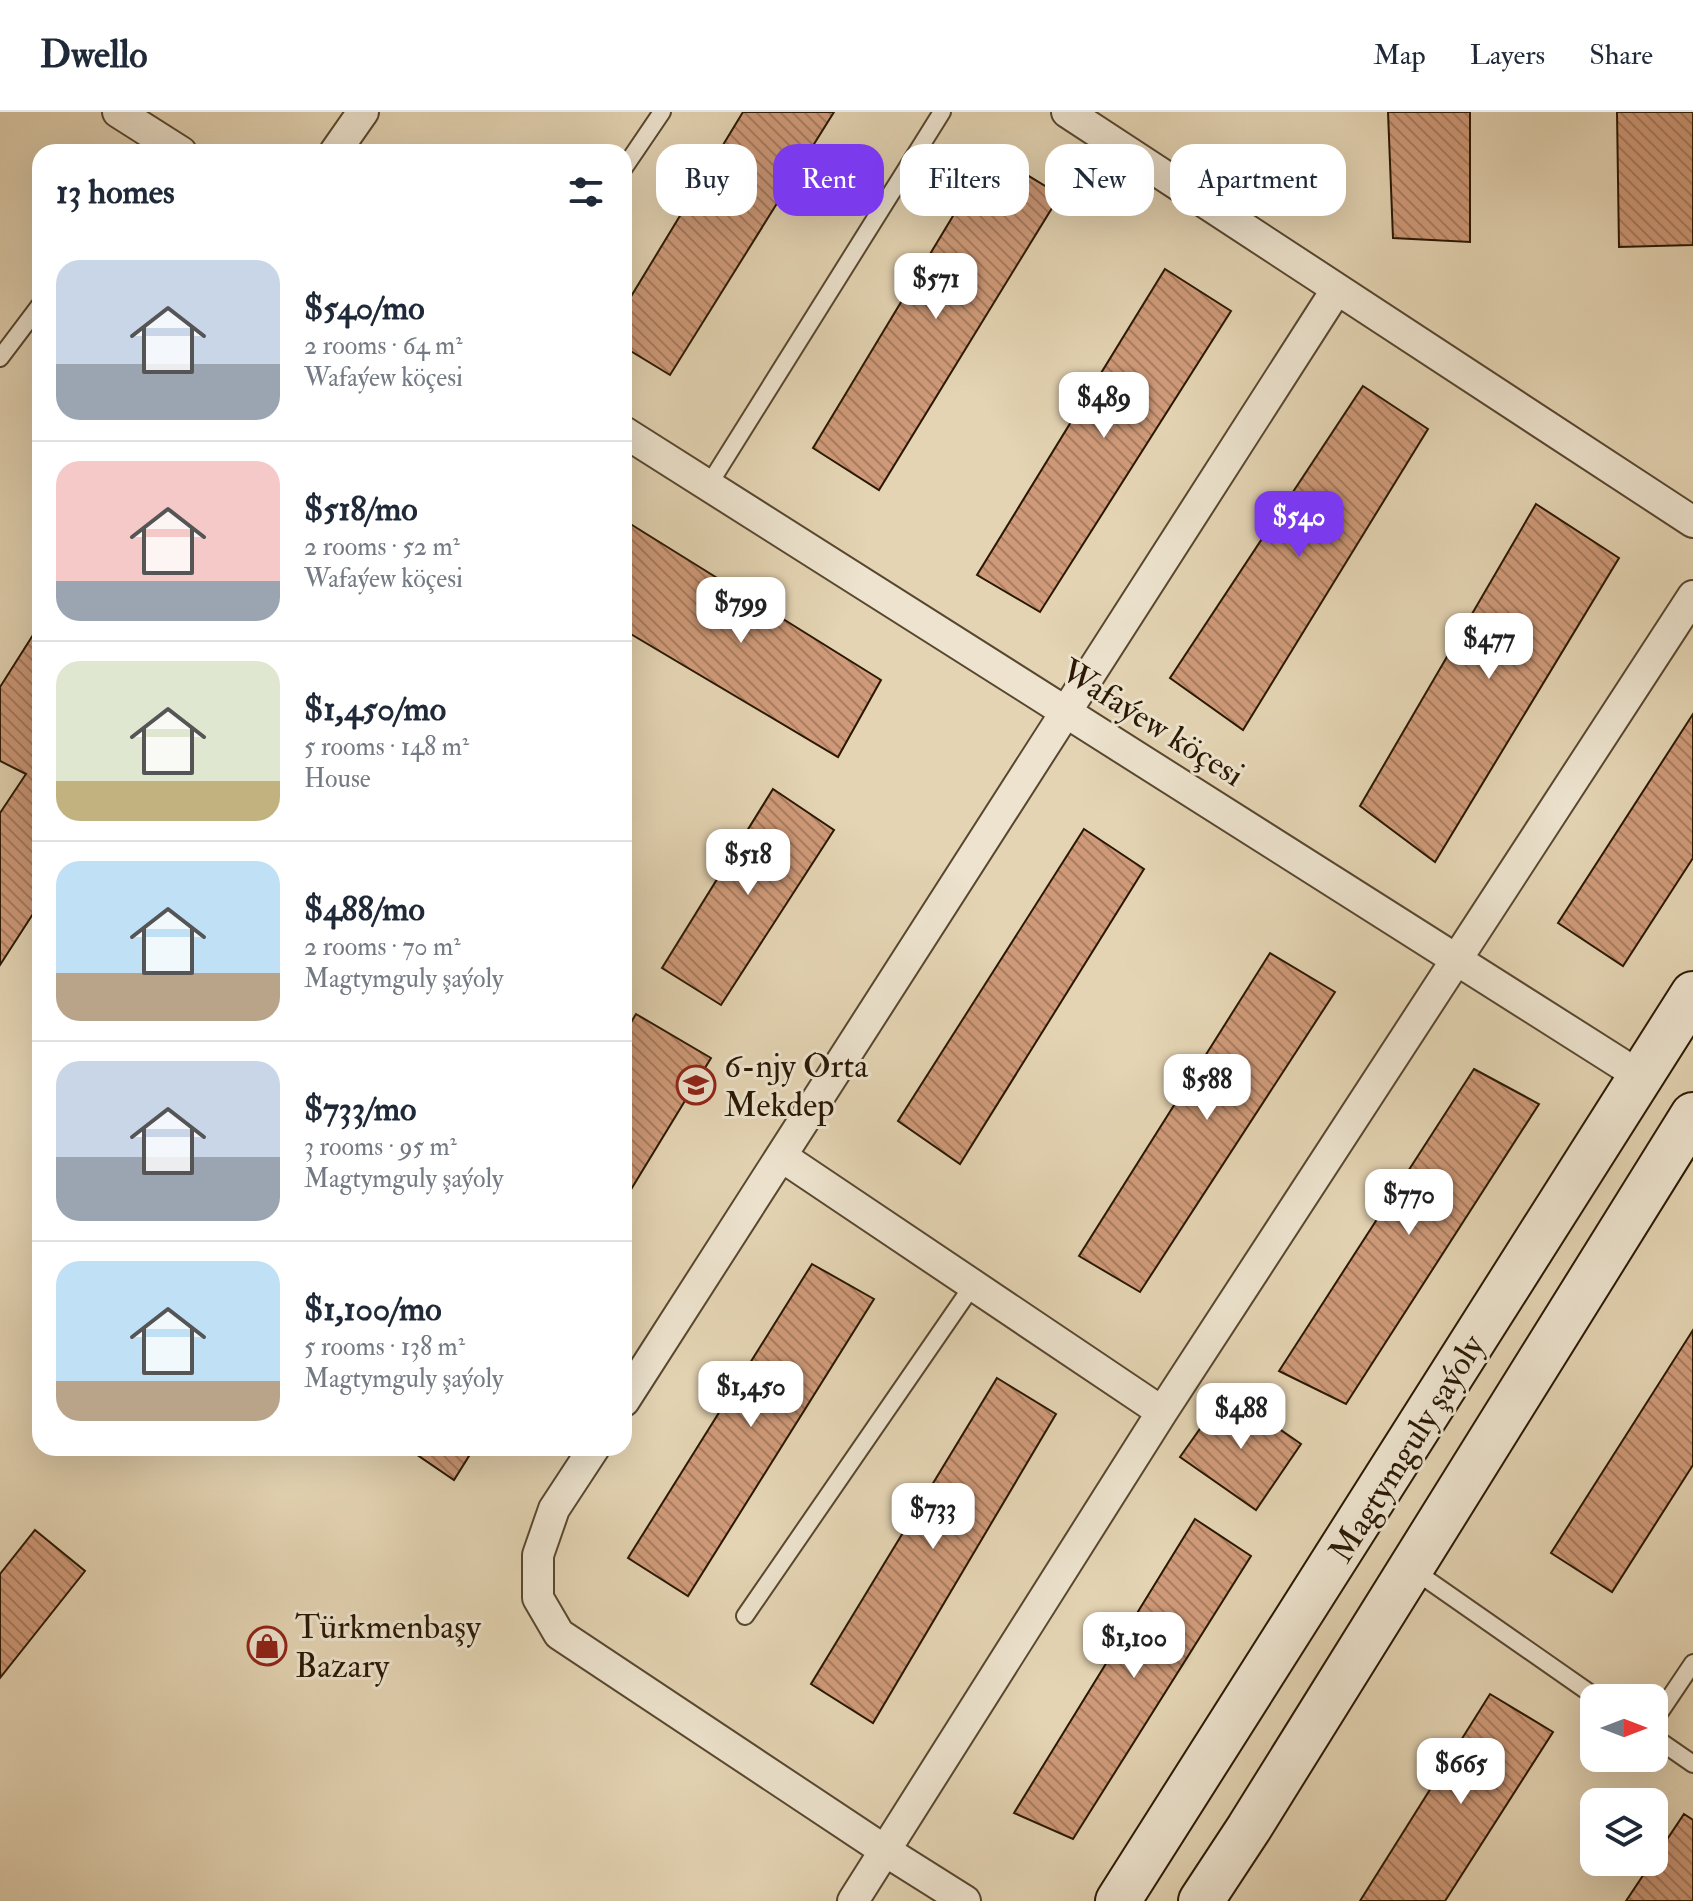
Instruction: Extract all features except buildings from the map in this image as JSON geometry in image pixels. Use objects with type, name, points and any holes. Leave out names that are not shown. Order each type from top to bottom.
[{"type":"street","points":[[118,112],[161,144]]},
{"type":"street","points":[[341,144],[363,112]]},
{"type":"street","points":[[1067,112],[1693,522]]},
{"type":"street","points":[[632,1389],[1337,289]]},
{"type":"street","name":"Wafaýew köçesi","points":[[632,437],[1640,1076]]},
{"type":"street","points":[[853,1901],[1162,1412],[1693,596]]},
{"type":"street","name":"Magtymguly şaýoly","points":[[1118,1901],[1693,994]]},
{"type":"street","name":"Magtymguly şaýoly","points":[[1201,1901],[1693,1115]]},
{"type":"street","points":[[781,1156],[1162,1412]]},
{"type":"street","points":[[589,1456],[554,1509],[538,1555],[538,1598],[559,1634],[965,1901]]},
{"type":"lane","points":[[632,156],[662,112]]},
{"type":"lane","points":[[708,486],[942,112]]},
{"type":"lane","points":[[0,358],[32,316]]},
{"type":"lane","points":[[745,1616],[973,1285]]},
{"type":"lane","points":[[1411,1568],[1580,1686]]},
{"type":"lane","points":[[1668,1700],[1693,1663]]},
{"type":"lane","points":[[1668,1747],[1693,1764]]},
{"type":"place","name":"6-njy Orta Mekdep","points":[[696,1085]]},
{"type":"place","name":"Türkmenbaşy Bazary","points":[[267,1646]]}]
